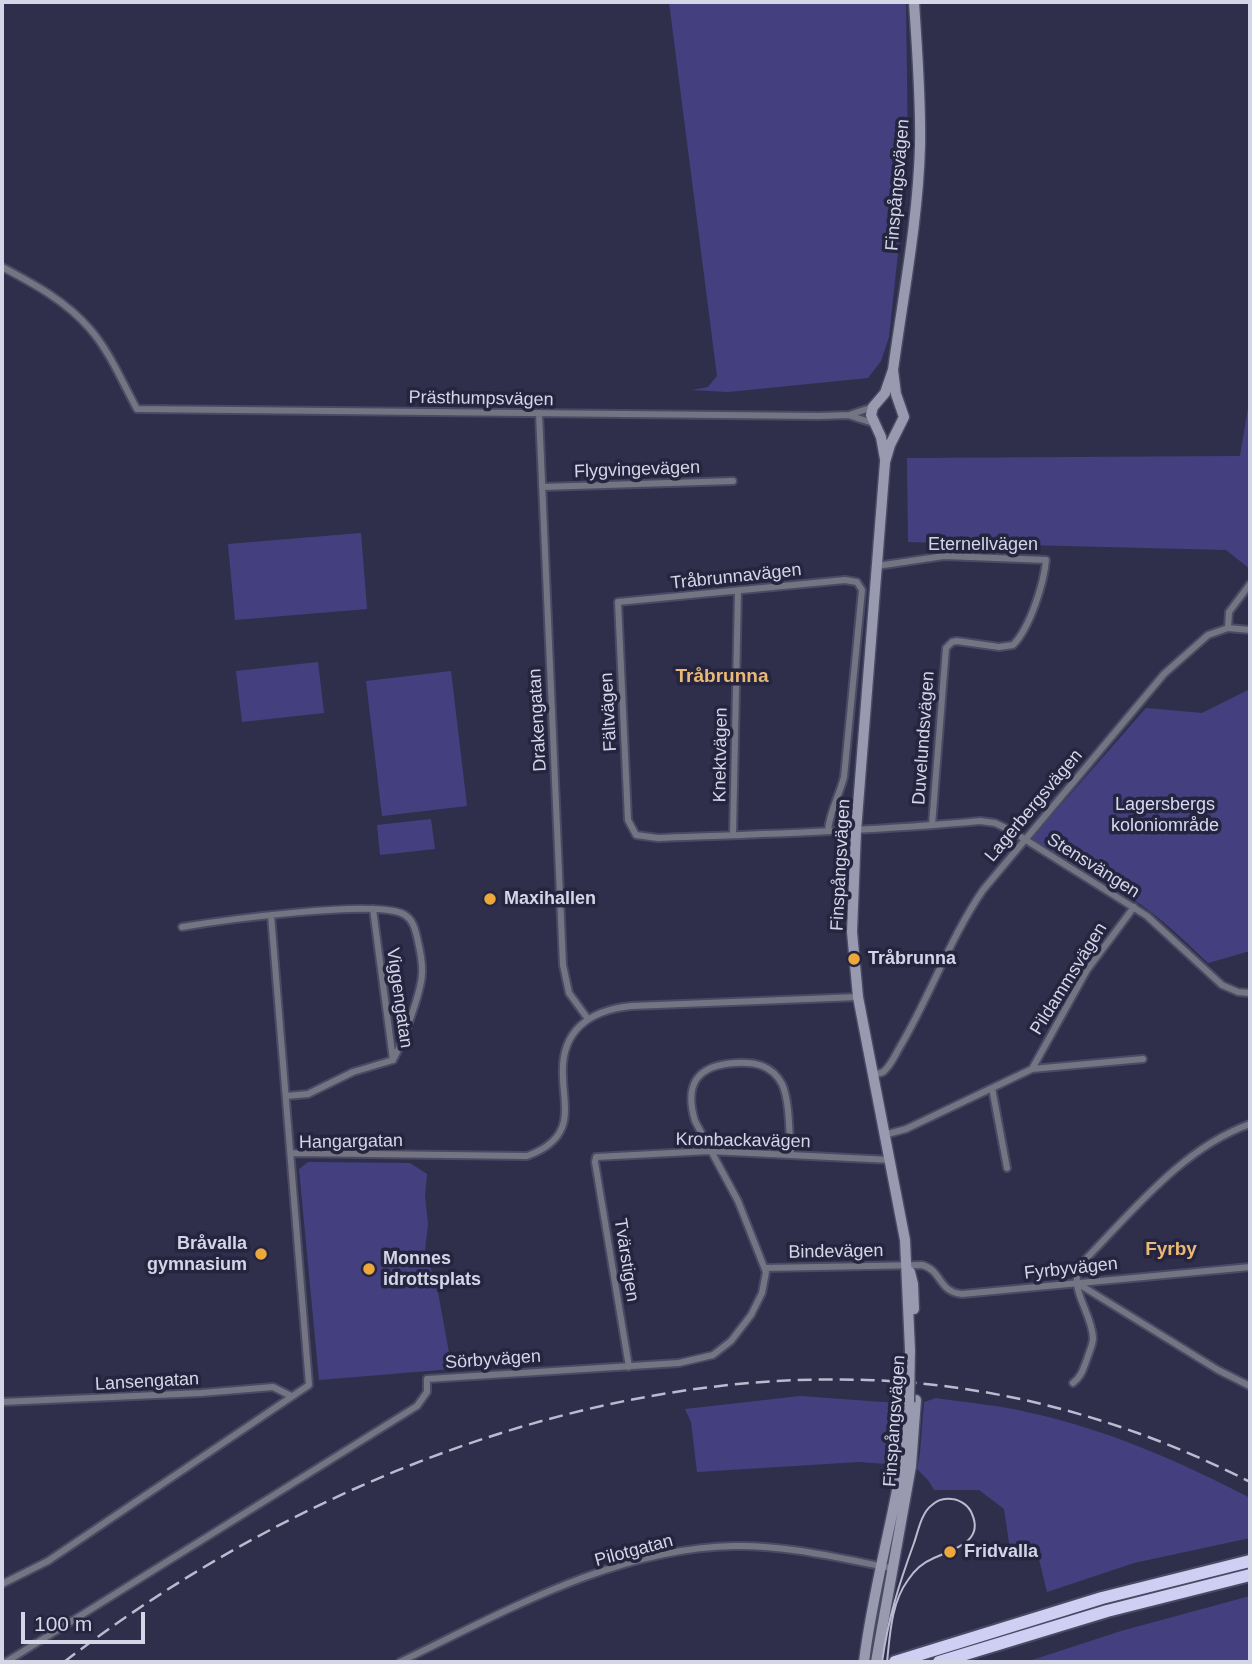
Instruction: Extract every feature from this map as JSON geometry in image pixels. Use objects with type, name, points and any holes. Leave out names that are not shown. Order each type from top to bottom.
[{"type":"highway","points":[[895,1662],[1102,1598],[1250,1561]]},
{"type":"highway","points":[[939,1662],[1107,1611],[1250,1575]]},
{"type":"main road","name":"Finspångsvägen","points":[[885,462],[871,415],[886,391],[893,370],[916,198],[920,148],[914,2]]},
{"type":"main road","name":"Finspångsvägen","points":[[876,1662],[911,1466],[913,1350],[907,1265],[890,1160],[858,997],[852,932],[856,831],[885,462],[904,417],[893,370]]},
{"type":"main road","points":[[876,404],[888,399],[900,405]]},
{"type":"main road","points":[[875,426],[886,432],[898,428]]},
{"type":"main road","name":"Finspångsvägen","points":[[864,1662],[912,1401]]},
{"type":"street","name":"Prästhumpsvägen","points":[[2,267],[39,286],[68,307],[91,330],[137,409],[849,415],[876,404]]},
{"type":"street","name":"Drakengatan","points":[[539,413],[563,965],[569,993],[589,1019]]},
{"type":"street","name":"Prästhumpsvägen","points":[[849,415],[875,426]]},
{"type":"street","name":"Flygvingevägen","points":[[542,487],[733,481]]},
{"type":"street","name":"Eternellvägen","points":[[877,566],[944,556],[1046,559]]},
{"type":"street","name":"Duvelundsvägen","points":[[932,825],[946,648],[957,641],[999,647],[1013,645],[1020,636],[1040,590],[1046,559]]},
{"type":"street","name":"Tråbrunnavägen","points":[[618,602],[845,580],[857,582],[862,590],[844,777],[830,814],[828,830]]},
{"type":"street","points":[[1250,584],[1229,612],[1228,628],[1250,630]]},
{"type":"street","name":"Knektvägen","points":[[733,835],[738,591]]},
{"type":"street","name":"Fältvägen","points":[[618,602],[628,820]]},
{"type":"street","name":"Lagerbergsvägen","points":[[872,1074],[882,1072],[890,1062],[924,1005],[965,917],[983,890],[1164,674],[1201,640],[1228,628]]},
{"type":"street","name":"Stensvängen","points":[[628,820],[636,835],[658,838],[856,831],[987,821],[1002,825],[1134,907],[1162,929],[1222,985],[1238,992],[1250,993]]},
{"type":"street","name":"Pildammsvägen","points":[[1032,1069],[1087,970],[1134,907]]},
{"type":"street","points":[[182,927],[271,915],[373,909],[388,909],[407,916],[415,927],[422,958],[420,988],[400,1048],[393,1060]]},
{"type":"street","name":"Viggengatan","points":[[286,1096],[308,1094],[353,1072],[393,1060],[373,909]]},
{"type":"street","points":[[271,915],[278,1025],[292,1153]]},
{"type":"street","points":[[589,1019],[601,1012],[621,1007],[858,997]]},
{"type":"street","name":"Hangargatan","points":[[2,1584],[48,1562],[309,1385],[292,1153],[514,1157],[539,1152],[557,1136],[564,1122],[563,1056],[570,1038],[589,1019]]},
{"type":"street","points":[[884,1135],[906,1129],[1032,1069],[1143,1059]]},
{"type":"street","points":[[765,1268],[738,1201],[691,1110],[691,1090],[701,1074],[715,1065],[752,1062],[772,1071],[784,1089],[791,1155]]},
{"type":"street","points":[[992,1088],[1007,1168]]},
{"type":"street","points":[[1073,1383],[1081,1376],[1093,1335],[1075,1282],[1076,1272],[1081,1264],[1153,1190],[1222,1136],[1250,1124]]},
{"type":"street","name":"Kronbackavägen","points":[[596,1157],[710,1151],[890,1160]]},
{"type":"street","name":"Tvärstigen","points":[[596,1157],[629,1367]]},
{"type":"street","name":"Fyrbyvägen","points":[[907,1265],[930,1268],[946,1289],[956,1293],[1250,1267]]},
{"type":"street","name":"Bindevägen","points":[[765,1268],[907,1265]]},
{"type":"street","name":"Sörbyvägen","points":[[6,1662],[417,1406],[427,1392],[427,1379],[605,1366],[629,1367],[692,1361],[713,1355],[723,1349],[751,1315],[762,1293],[765,1268]]},
{"type":"street","points":[[1075,1282],[1218,1370],[1250,1386]]},
{"type":"street","name":"Lansengatan","points":[[2,1402],[273,1387],[292,1396]]},
{"type":"street","name":"Pilotgatan","points":[[400,1662],[533,1599],[613,1569],[666,1555],[711,1547],[751,1546],[790,1549],[891,1568]]},
{"type":"green space","points":[[669,2],[906,2],[908,159],[889,337],[881,361],[868,378],[728,392],[692,390],[708,387],[717,376]]},
{"type":"green space","points":[[1250,396],[1250,569],[1226,550],[908,542],[907,458],[1240,456]]},
{"type":"green space","points":[[361,533],[367,609],[235,620],[228,544]]},
{"type":"green space","points":[[318,662],[324,713],[242,722],[236,671]]},
{"type":"green space","points":[[451,671],[467,806],[382,816],[366,681]]},
{"type":"green space","name":"Lagersbergs koloniområde","points":[[1250,689],[1250,951],[1208,963],[1136,901],[1032,838],[1146,708],[1202,713]]},
{"type":"green space","points":[[431,819],[435,849],[380,855],[377,825]]},
{"type":"green space","name":"Monnes idrottsplats","points":[[308,1162],[410,1163],[427,1174],[425,1196],[428,1224],[425,1251],[437,1287],[452,1369],[319,1380],[299,1169]]},
{"type":"green space","points":[[800,1396],[897,1403],[901,1426],[887,1464],[859,1462],[697,1472],[691,1422],[685,1409]]},
{"type":"green space","points":[[936,1398],[1007,1408],[1060,1420],[1116,1438],[1198,1472],[1250,1498],[1250,1538],[1134,1563],[1047,1592],[1039,1559],[1011,1556],[1004,1509],[979,1490],[934,1490],[917,1469],[924,1402]]},
{"type":"green space","points":[[1250,1596],[1250,1662],[1026,1662],[1121,1631]]},
{"type":"tram line","points":[[882,1662],[895,1602],[923,1518],[934,1503],[944,1499],[958,1501],[971,1511],[975,1524],[974,1532],[964,1544],[922,1565],[908,1580],[895,1609],[887,1662]]},
{"type":"railway","points":[[64,1662],[151,1600],[243,1544],[341,1495],[442,1453],[546,1420],[652,1396],[759,1382],[866,1380],[966,1389],[1015,1398],[1112,1424],[1205,1460],[1250,1482]]},
{"type":"place","name":"Maxihallen","points":[[490,899]]},
{"type":"place","name":"Tråbrunna","points":[[854,959]]},
{"type":"place","name":"Bråvalla gymnasium","points":[[261,1254]]},
{"type":"place","name":"Monnes idrottsplats","points":[[369,1269]]},
{"type":"place","name":"Fridvalla","points":[[950,1552]]},
{"type":"district","name":"Tråbrunna","points":[[722,677]]},
{"type":"district","name":"Fyrby","points":[[1171,1250]]}]
